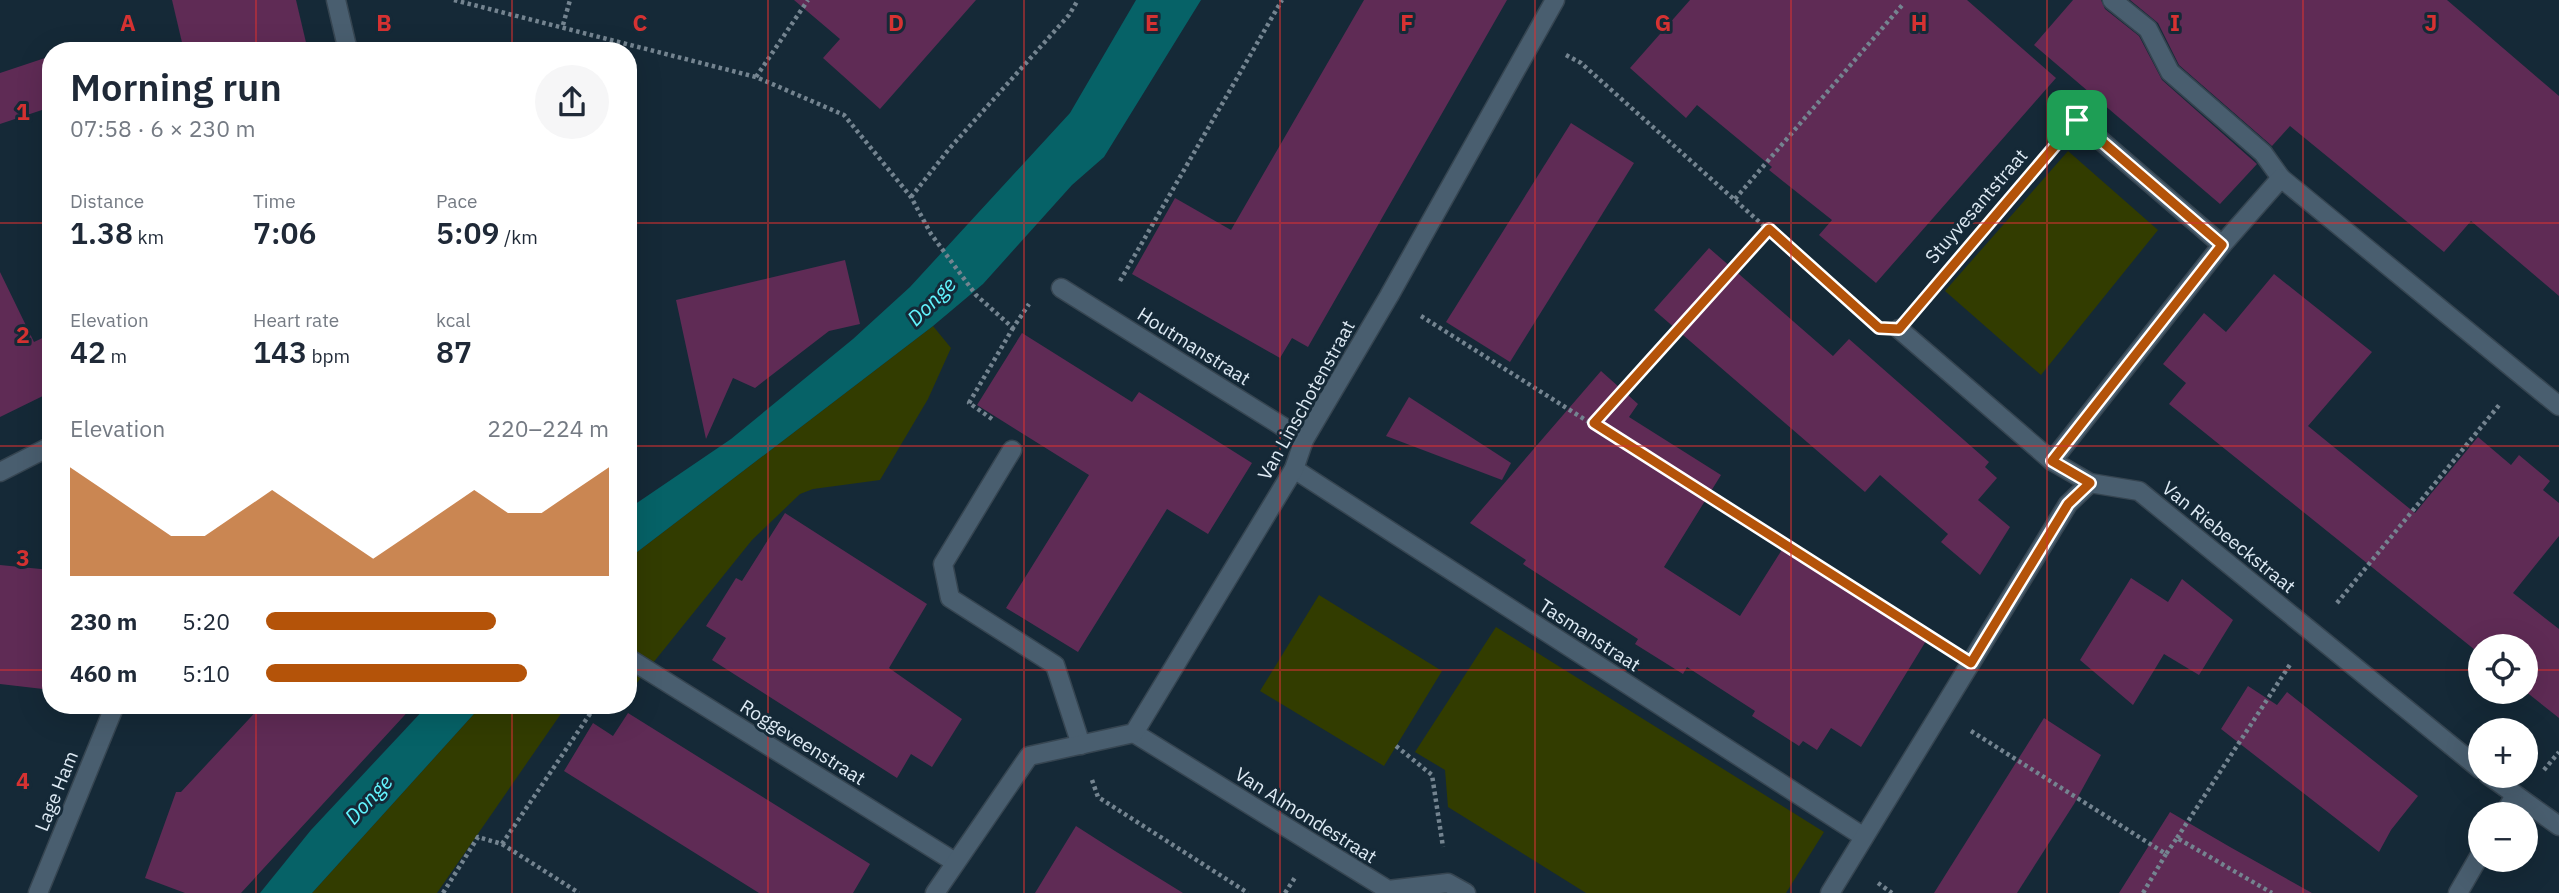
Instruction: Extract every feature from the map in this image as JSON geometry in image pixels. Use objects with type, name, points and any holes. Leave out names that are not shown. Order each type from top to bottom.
[{"type":"street","points":[[336,0],[346,42]]},
{"type":"street","name":"Van Linschotenstraat","points":[[1134,733],[1294,469],[1304,440],[1389,296],[1555,0]]},
{"type":"street","points":[[2112,0],[2148,29],[2170,72],[2263,153],[2281,178],[2559,406]]},
{"type":"street","points":[[2077,120],[2222,245]]},
{"type":"street","points":[[2052,461],[2222,245],[2281,178]]},
{"type":"street","name":"Houtmanstraat","points":[[1061,288],[1304,440]]},
{"type":"street","points":[[1830,893],[2068,504],[2090,483],[2052,461],[1899,329]]},
{"type":"street","points":[[1012,450],[943,564],[950,598],[1055,665],[1081,746]]},
{"type":"street","points":[[0,472],[42,451]]},
{"type":"street","name":"Tasmanstraat","points":[[1294,469],[1864,837]]},
{"type":"street","name":"Van Riebeeckstraat","points":[[2090,483],[2139,491],[2468,759]]},
{"type":"street","name":"Roggeveenstraat","points":[[637,664],[955,862]]},
{"type":"street","name":"Lage Ham","points":[[38,893],[111,714]]},
{"type":"street","points":[[935,893],[1029,756],[1134,733]]},
{"type":"street","name":"Van Almondestraat","points":[[1134,733],[1388,890],[1448,883]]},
{"type":"street","points":[[2503,788],[2559,826]]},
{"type":"street","points":[[2511,802],[2514,797]]},
{"type":"street","points":[[2458,893],[2470,872]]},
{"type":"street","points":[[1448,883],[1466,893]]},
{"type":"path","points":[[454,0],[626,42]]},
{"type":"path","points":[[563,25],[570,0]]},
{"type":"path","points":[[756,77],[808,0]]},
{"type":"path","points":[[911,197],[957,139],[1069,15],[1078,0]]},
{"type":"path","points":[[1101,313],[1282,0]]},
{"type":"path","points":[[1735,199],[1905,3]]},
{"type":"path","points":[[1534,39],[1581,62],[1879,328],[1899,329]]},
{"type":"path","points":[[637,45],[756,77],[844,115],[911,197],[931,234],[976,295],[1013,328]]},
{"type":"path","name":"Stuyvesantstraat","points":[[1899,329],[2077,120]]},
{"type":"path","points":[[1594,423],[1769,229]]},
{"type":"path","points":[[1012,450],[1007,430],[969,403],[1039,287],[1061,288]]},
{"type":"path","points":[[1389,296],[1971,663]]},
{"type":"path","points":[[2143,893],[2312,633],[2523,376]]},
{"type":"path","points":[[1941,712],[2166,854]]},
{"type":"path","points":[[502,844],[590,714]]},
{"type":"path","points":[[1081,746],[1098,797],[1248,893]]},
{"type":"path","points":[[1396,746],[1432,775],[1448,883]]},
{"type":"path","points":[[443,893],[478,837],[502,844],[579,893]]},
{"type":"path","points":[[2177,838],[2272,893]]},
{"type":"shaded area","points":[[2068,151],[2158,230],[2041,375],[1945,291]]},
{"type":"shaded area","points":[[933,326],[951,348],[928,399],[880,480],[813,489],[800,494],[752,540],[637,683],[637,552]]},
{"type":"shaded area","points":[[1319,595],[1442,671],[1384,766],[1260,691]]},
{"type":"shaded area","points":[[1496,627],[1824,832],[1786,893],[1586,893],[1448,807],[1445,770],[1415,752]]},
{"type":"shaded area","points":[[474,714],[561,714],[437,893],[312,893]]},
{"type":"water","name":"Donge","points":[[1136,0],[1201,0],[1104,157],[1072,185],[983,284],[933,326],[637,552],[637,503],[731,439],[853,339],[910,287],[1070,113]]},
{"type":"water","name":"Donge","points":[[420,714],[474,714],[312,893],[260,893],[311,830]]},
{"type":"building","points":[[172,0],[296,0],[306,42],[182,42]]},
{"type":"building","points":[[794,0],[976,0],[880,109],[823,58],[840,39]]},
{"type":"building","points":[[1364,0],[1507,0],[1308,347],[1292,338],[1280,358],[1132,274],[1175,198],[1231,230]]},
{"type":"building","points":[[1690,0],[1967,0],[2056,78],[1876,283],[1819,235],[1832,220],[1769,170],[1772,167],[1697,105],[1686,118],[1630,68]]},
{"type":"building","points":[[2073,0],[2101,0],[2105,9],[2139,36],[2162,80],[2257,164],[2220,204],[2034,45]]},
{"type":"building","points":[[2130,0],[2447,0],[2559,96],[2559,296],[2471,221],[2444,252],[2290,126],[2272,146],[2179,65],[2158,23]]},
{"type":"building","points":[[42,59],[42,110],[0,124],[0,73]]},
{"type":"building","points":[[1571,123],[1634,163],[1510,362],[1446,322]]},
{"type":"building","points":[[1709,248],[1833,356],[1849,339],[1989,462],[1985,467],[1997,478],[1978,500],[2010,527],[1980,575],[1941,542],[1948,534],[1880,475],[1865,492],[1654,310]]},
{"type":"building","points":[[845,260],[860,324],[829,331],[755,388],[733,378],[706,439],[676,300]]},
{"type":"building","points":[[0,272],[34,342],[42,338],[42,396],[0,417]]},
{"type":"building","points":[[2274,274],[2372,352],[2308,426],[2415,513],[2478,437],[2511,465],[2519,455],[2550,481],[2543,490],[2559,503],[2559,536],[2513,593],[2559,629],[2559,718],[2538,701],[2538,634],[2468,634],[2468,644],[2169,404],[2186,383],[2163,364],[2204,313],[2226,332]]},
{"type":"building","points":[[1022,333],[1132,402],[1139,392],[1252,463],[1208,534],[1167,509],[1078,652],[1006,608],[1089,475],[977,405]]},
{"type":"building","points":[[1601,371],[1638,404],[1629,417],[1721,475],[1664,567],[1740,616],[1783,548],[1926,641],[1861,747],[1831,728],[1817,750],[1803,741],[1799,746],[1752,716],[1755,711],[1687,667],[1683,674],[1635,644],[1638,639],[1523,564],[1526,560],[1470,523]]},
{"type":"building","points":[[1409,397],[1511,463],[1502,480],[1386,436]]},
{"type":"building","points":[[785,513],[927,604],[889,668],[962,719],[932,767],[911,754],[897,778],[712,660],[726,638],[706,626],[736,578],[742,581]]},
{"type":"building","points":[[0,565],[42,569],[42,689],[0,684]]},
{"type":"building","points":[[2131,578],[2168,602],[2182,579],[2233,620],[2199,675],[2164,654],[2133,705],[2080,660]]},
{"type":"building","points":[[2248,686],[2277,705],[2287,692],[2418,796],[2391,830],[2379,852],[2221,729]]},
{"type":"building","points":[[254,714],[406,714],[241,893],[185,893],[145,878],[176,792],[181,792]]},
{"type":"building","points":[[630,714],[870,864],[853,893],[759,893],[564,771],[593,723],[613,736]]},
{"type":"building","points":[[2044,718],[2101,755],[2074,804],[2017,893],[1934,893]]},
{"type":"building","points":[[2170,812],[2230,847],[2312,893],[2119,893]]},
{"type":"building","points":[[1076,826],[1115,851],[1183,893],[1035,893]]},
{"type":"route","points":[[2077,120],[2222,245],[2052,461],[2090,483],[2068,504],[1971,663],[1594,423],[1769,229],[1879,328],[1899,329],[2077,120]]}]
